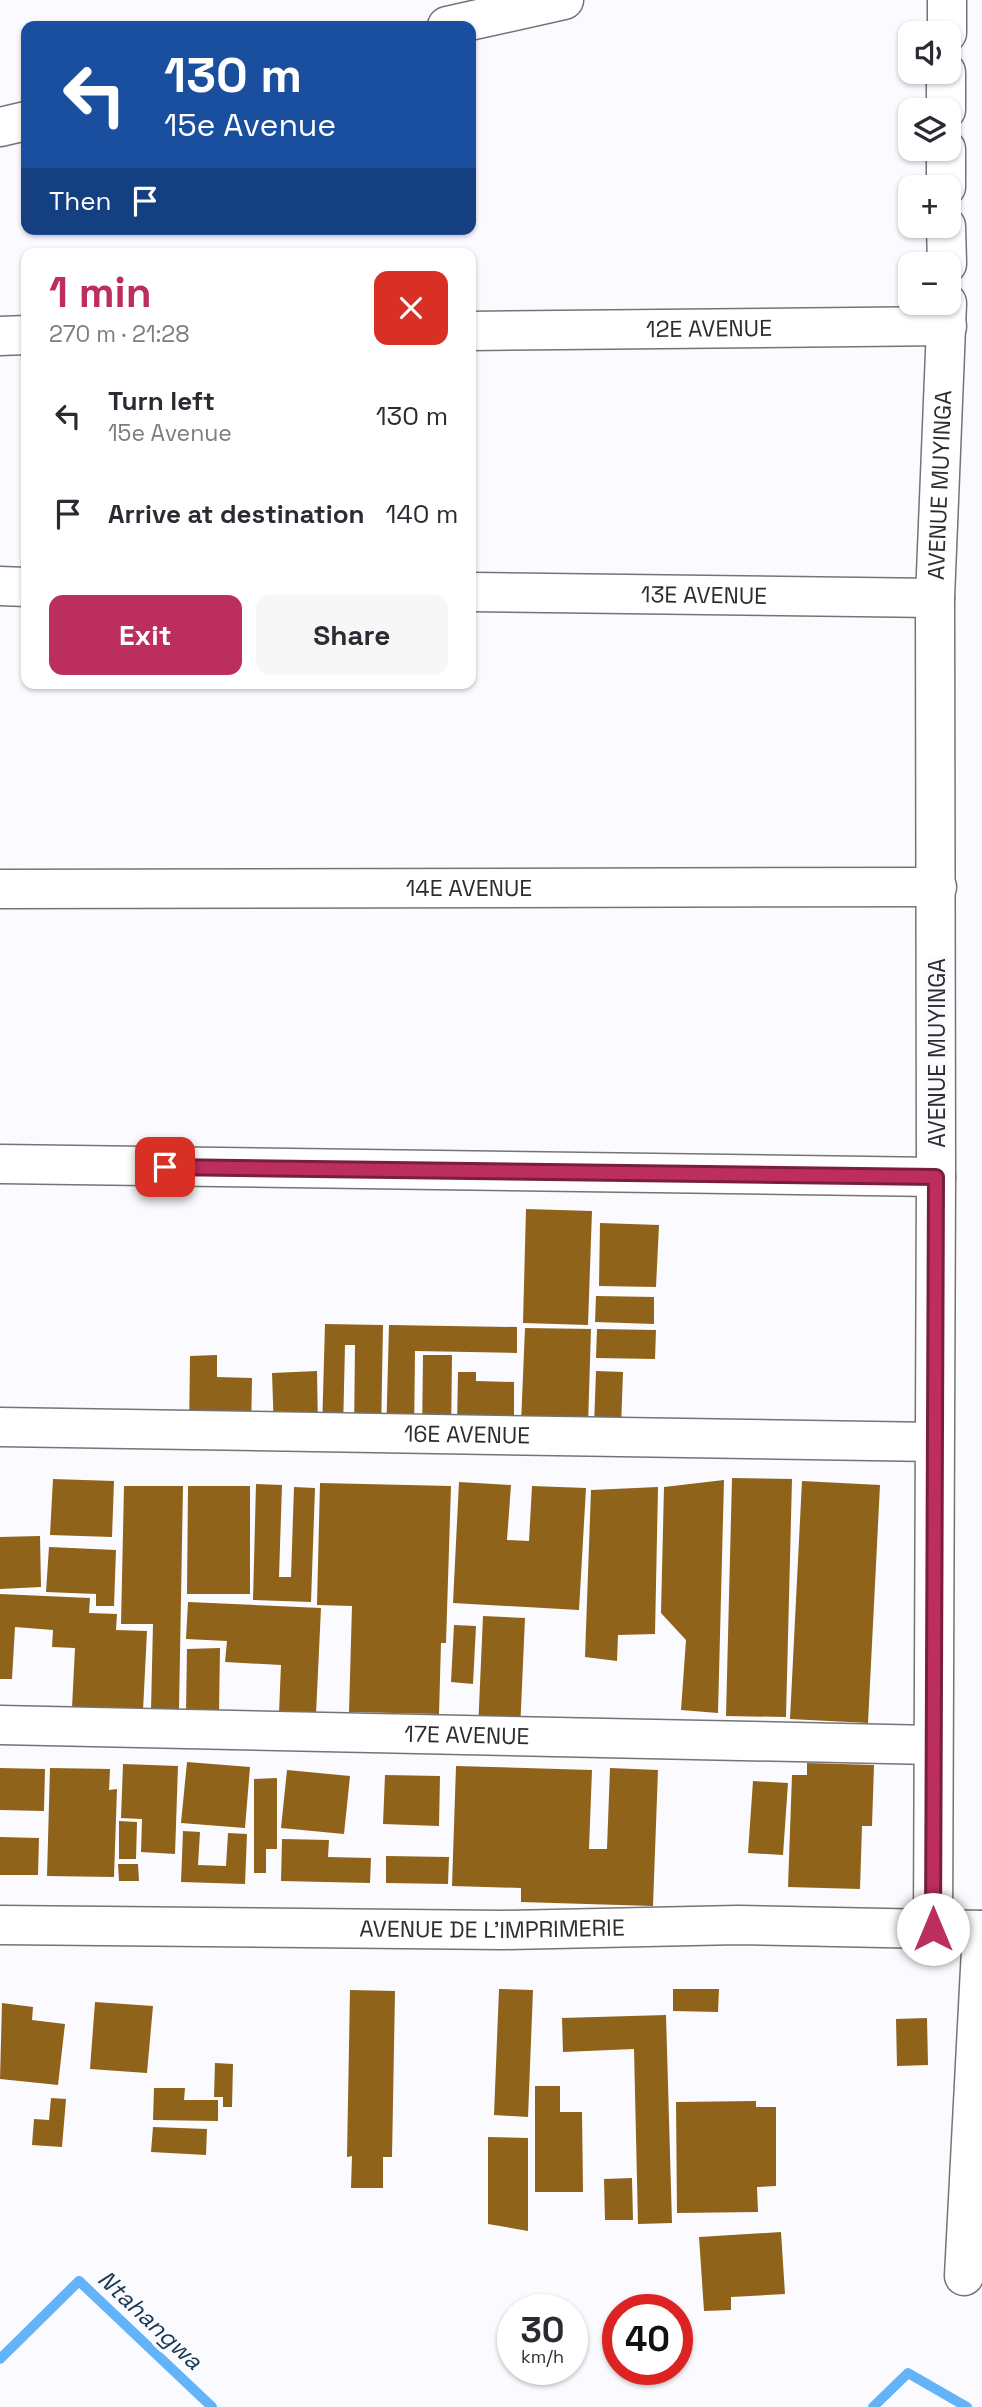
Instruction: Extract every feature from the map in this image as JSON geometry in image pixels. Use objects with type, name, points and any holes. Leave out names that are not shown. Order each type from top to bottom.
[{"type":"street","points":[[470,21],[564,0]]},
{"type":"street","points":[[947,0],[947,21]]},
{"type":"street","points":[[0,127],[21,122]]},
{"type":"street","name":"12E AVENUE","points":[[476,331],[947,315]]},
{"type":"street","name":"AVENUE MUYINGA","points":[[933,1929],[937,887],[935,598],[947,315]]},
{"type":"street","points":[[0,336],[21,335]]},
{"type":"street","points":[[0,586],[21,587]]},
{"type":"street","name":"13E AVENUE","points":[[476,592],[935,598]]},
{"type":"street","name":"14E AVENUE","points":[[0,889],[937,887]]},
{"type":"street","points":[[0,1164],[936,1177]]},
{"type":"street","name":"16E AVENUE","points":[[0,1427],[934,1442]]},
{"type":"street","name":"17E AVENUE","points":[[0,1725],[933,1745]]},
{"type":"street","name":"AVENUE DE L'IMPRIMERIE","points":[[0,1926],[503,1930],[738,1924],[982,1930]]},
{"type":"street","points":[[964,2276],[982,1930]]},
{"type":"building","points":[[526,1209],[592,1211],[588,1325],[523,1323]]},
{"type":"building","points":[[600,1223],[659,1225],[656,1287],[599,1286]]},
{"type":"building","points":[[596,1296],[654,1297],[654,1324],[595,1322]]},
{"type":"building","points":[[325,1324],[383,1325],[381,1433],[354,1433],[355,1345],[345,1345],[343,1430],[322,1430]]},
{"type":"building","points":[[389,1325],[517,1327],[517,1353],[415,1351],[414,1439],[386,1439]]},
{"type":"building","points":[[525,1328],[591,1329],[588,1425],[521,1423]]},
{"type":"building","points":[[597,1329],[656,1330],[655,1359],[596,1358]]},
{"type":"building","points":[[217,1355],[217,1377],[252,1378],[251,1434],[189,1435],[190,1356]]},
{"type":"building","points":[[423,1355],[452,1355],[451,1439],[422,1439]]},
{"type":"building","points":[[317,1371],[318,1428],[274,1430],[272,1373]]},
{"type":"building","points":[[596,1371],[623,1372],[621,1427],[594,1426]]},
{"type":"building","points":[[458,1372],[476,1372],[476,1381],[514,1382],[514,1439],[457,1428]]},
{"type":"building","points":[[732,1478],[792,1479],[786,1717],[726,1716]]},
{"type":"building","points":[[53,1479],[114,1481],[112,1537],[50,1535]]},
{"type":"building","points":[[724,1480],[718,1713],[681,1710],[686,1640],[661,1613],[664,1487]]},
{"type":"building","points":[[802,1481],[880,1485],[868,1723],[790,1719]]},
{"type":"building","points":[[459,1482],[511,1485],[507,1540],[529,1541],[532,1486],[586,1488],[579,1610],[453,1603]]},
{"type":"building","points":[[320,1483],[451,1486],[446,1643],[441,1643],[439,1714],[349,1712],[352,1606],[317,1605]]},
{"type":"building","points":[[256,1484],[282,1485],[279,1577],[291,1577],[294,1487],[315,1488],[311,1602],[253,1600]]},
{"type":"building","points":[[124,1486],[183,1486],[179,1710],[151,1710],[153,1624],[121,1624]]},
{"type":"building","points":[[188,1486],[250,1486],[250,1594],[187,1594]]},
{"type":"building","points":[[658,1487],[655,1634],[618,1635],[617,1661],[585,1657],[591,1490]]},
{"type":"building","points":[[40,1536],[41,1587],[0,1589],[0,1537]]},
{"type":"building","points":[[49,1547],[116,1550],[114,1606],[96,1606],[96,1594],[46,1592]]},
{"type":"building","points":[[0,1594],[90,1598],[89,1613],[117,1614],[116,1630],[147,1631],[143,1711],[72,1708],[75,1648],[52,1647],[53,1630],[15,1627],[12,1679],[0,1679]]},
{"type":"building","points":[[188,1602],[321,1608],[316,1714],[279,1713],[281,1665],[225,1662],[227,1641],[186,1639]]},
{"type":"building","points":[[483,1616],[525,1618],[520,1731],[478,1730]]},
{"type":"building","points":[[454,1625],[476,1626],[473,1684],[451,1682]]},
{"type":"building","points":[[220,1648],[219,1713],[186,1713],[187,1649]]},
{"type":"building","points":[[187,1762],[250,1767],[245,1828],[181,1823]]},
{"type":"building","points":[[807,1763],[874,1765],[872,1826],[862,1826],[860,1889],[788,1887],[792,1775],[807,1775]]},
{"type":"building","points":[[123,1764],[178,1766],[175,1854],[141,1852],[142,1819],[121,1818]]},
{"type":"building","points":[[456,1766],[592,1770],[589,1849],[607,1849],[610,1768],[658,1770],[653,1906],[521,1902],[521,1888],[452,1886]]},
{"type":"building","points":[[0,1768],[45,1769],[44,1811],[0,1810]]},
{"type":"building","points":[[50,1768],[110,1769],[109,1790],[117,1789],[114,1877],[47,1876]]},
{"type":"building","points":[[287,1770],[350,1776],[344,1834],[281,1828]]},
{"type":"building","points":[[385,1775],[440,1776],[439,1826],[383,1824]]},
{"type":"building","points":[[277,1778],[277,1849],[266,1849],[266,1873],[254,1873],[254,1779]]},
{"type":"building","points":[[753,1781],[788,1783],[783,1855],[748,1853]]},
{"type":"building","points":[[119,1821],[137,1822],[136,1859],[119,1859]]},
{"type":"building","points":[[183,1831],[200,1832],[198,1865],[226,1866],[228,1833],[247,1834],[245,1884],[181,1882]]},
{"type":"building","points":[[0,1837],[39,1838],[38,1875],[0,1875]]},
{"type":"building","points":[[282,1839],[329,1840],[328,1857],[371,1858],[370,1883],[281,1881]]},
{"type":"building","points":[[386,1856],[449,1857],[448,1884],[386,1883]]},
{"type":"building","points":[[118,1864],[138,1864],[139,1881],[119,1881]]},
{"type":"building","points":[[499,1989],[533,1990],[528,2117],[494,2115]]},
{"type":"building","points":[[673,1989],[719,1989],[718,2012],[673,2011]]},
{"type":"building","points":[[350,1990],[395,1991],[392,2157],[383,2157],[383,2188],[351,2188],[352,2156],[347,2157]]},
{"type":"building","points":[[95,2002],[153,2006],[147,2073],[90,2069]]},
{"type":"building","points":[[2,2003],[33,2007],[32,2020],[65,2024],[58,2085],[0,2079]]},
{"type":"building","points":[[666,2015],[672,2223],[638,2224],[634,2049],[563,2052],[562,2018]]},
{"type":"building","points":[[927,2018],[928,2065],[897,2066],[896,2019]]},
{"type":"building","points":[[215,2063],[233,2064],[232,2107],[223,2107],[223,2097],[214,2097]]},
{"type":"building","points":[[535,2086],[560,2086],[560,2112],[582,2112],[583,2192],[535,2192]]},
{"type":"building","points":[[154,2088],[185,2088],[184,2100],[218,2100],[218,2121],[153,2120]]},
{"type":"building","points":[[51,2098],[66,2099],[62,2147],[32,2145],[34,2119],[49,2120]]},
{"type":"building","points":[[756,2101],[756,2107],[776,2107],[776,2186],[757,2187],[758,2212],[677,2213],[676,2102]]},
{"type":"building","points":[[153,2127],[207,2129],[206,2155],[151,2152]]},
{"type":"building","points":[[488,2137],[528,2138],[528,2231],[488,2224]]},
{"type":"building","points":[[632,2178],[633,2220],[605,2220],[604,2179]]},
{"type":"building","points":[[781,2232],[785,2294],[731,2297],[731,2310],[704,2311],[699,2237]]},
{"type":"waterway","name":"Ntahangwa","points":[[0,2359],[79,2281],[212,2407]]},
{"type":"waterway","name":"Ntahangwa","points":[[873,2407],[908,2373],[967,2407]]},
{"type":"route","points":[[165,1167],[936,1177],[933,1929]]}]
